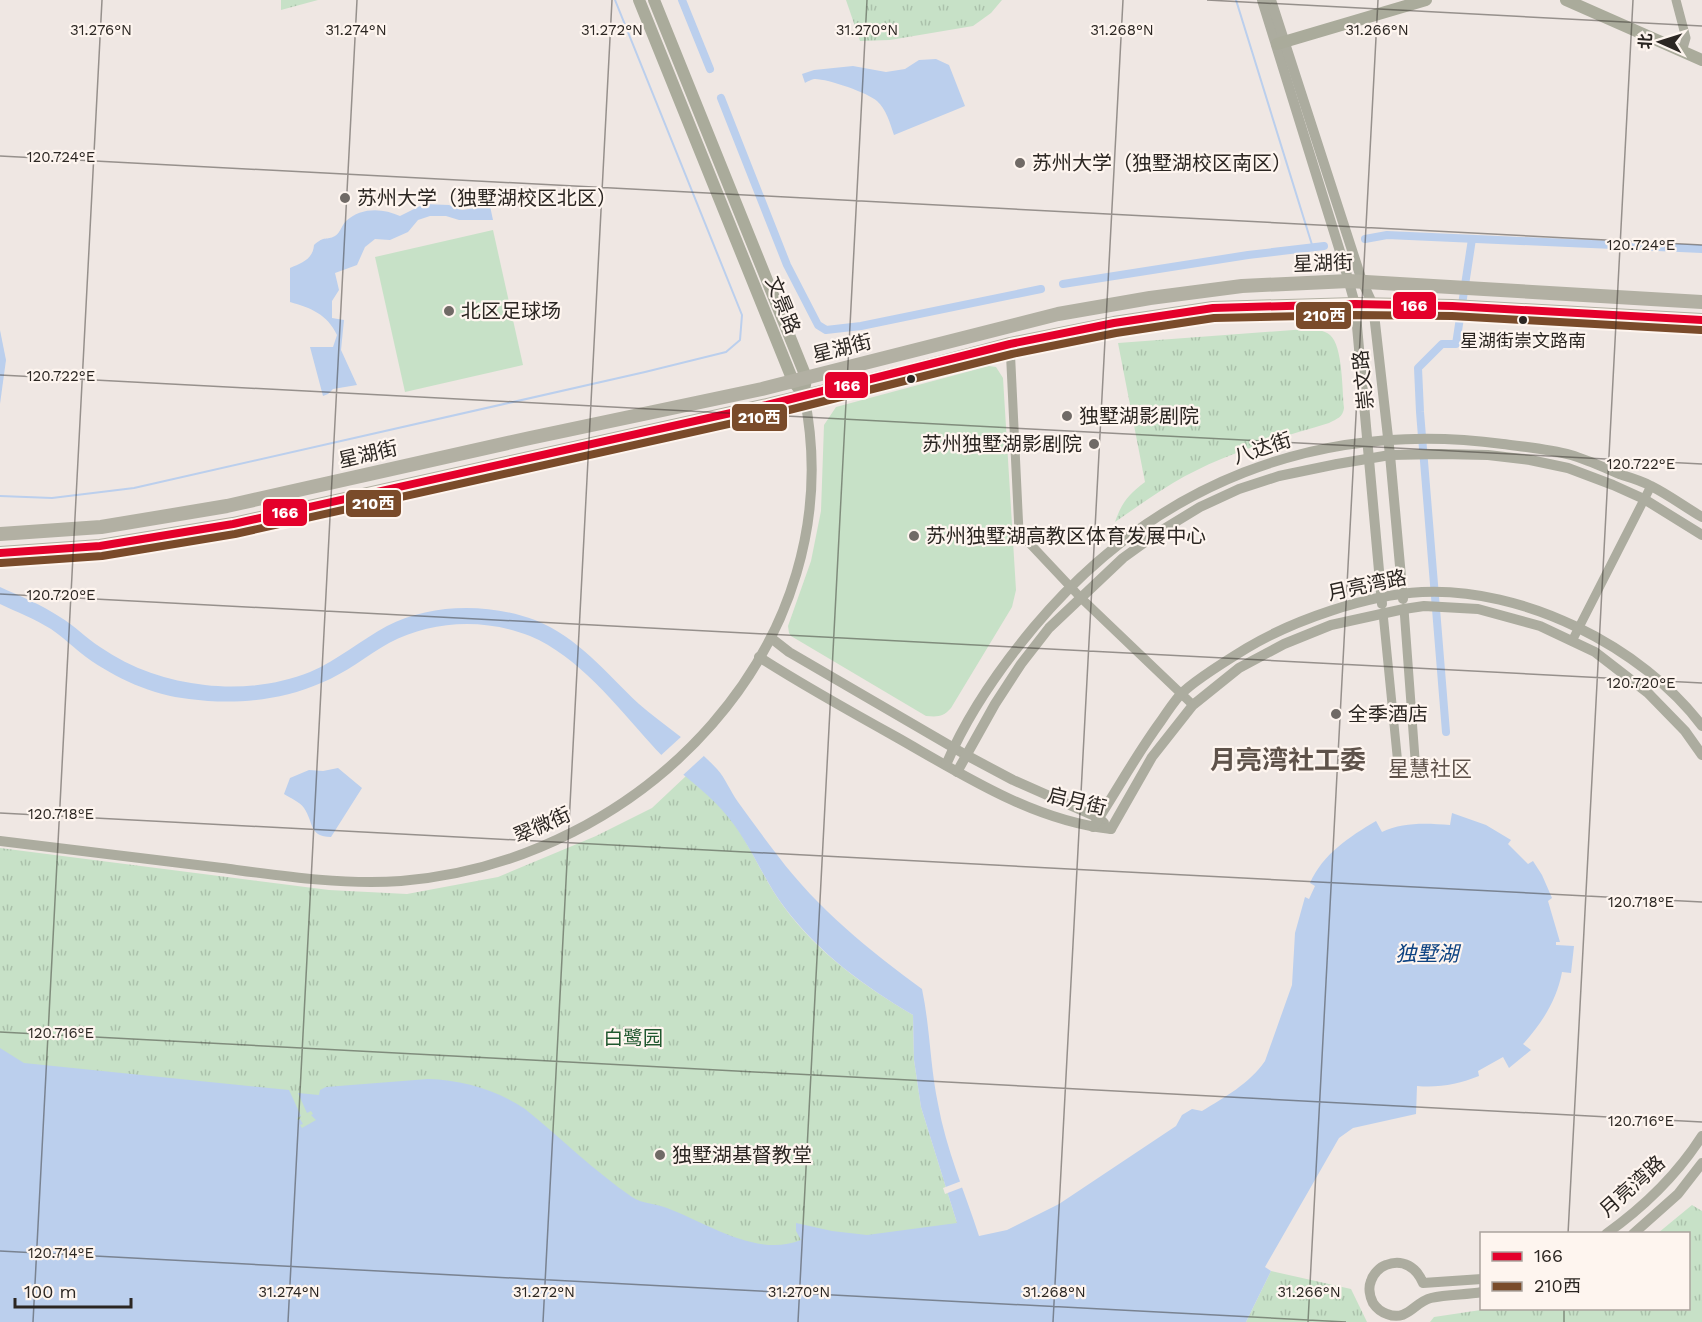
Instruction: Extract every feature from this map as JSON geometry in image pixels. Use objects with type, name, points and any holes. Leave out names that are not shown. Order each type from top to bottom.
[{"type":"main road","name":"文景路","points":[[639,0],[800,379]]},
{"type":"main road","name":"文景路","points":[[654,0],[800,379],[804,395]]},
{"type":"main road","points":[[1280,43],[1426,0]]},
{"type":"main road","points":[[1566,0],[1702,60]]},
{"type":"main road","name":"星湖街","points":[[0,534],[101,527],[217,508],[800,379],[1058,314],[1242,286],[1356,281],[1702,302]]},
{"type":"main road","name":"星湖街","points":[[0,553],[100,546],[233,524],[767,405],[1010,344],[1124,321],[1213,308],[1355,304],[1452,306],[1702,320]]},
{"type":"street","name":"崇文路","points":[[1262,0],[1280,43],[1336,217],[1353,254],[1356,281],[1355,304],[1399,775]]},
{"type":"street","name":"崇文路","points":[[1271,0],[1280,43]]},
{"type":"street","points":[[1676,0],[1686,38],[1682,52]]},
{"type":"street","name":"崇文路","points":[[1336,217],[1341,252],[1356,281],[1373,305],[1390,455],[1416,772]]},
{"type":"street","points":[[1010,344],[1019,532],[1080,598],[1192,705]]},
{"type":"street","name":"翠微街","points":[[0,841],[328,881],[365,882],[420,879],[493,864],[545,845],[610,811],[670,766],[696,741],[732,698],[771,638],[795,581],[809,520],[812,457],[804,395]]},
{"type":"street","name":"八达街","points":[[946,765],[983,695],[1010,655],[1070,587],[1116,546],[1150,521],[1195,494],[1236,474],[1317,450],[1388,439],[1440,438],[1530,447],[1571,455],[1651,486],[1702,517]]},
{"type":"street","name":"八达街","points":[[957,772],[995,704],[1021,664],[1049,628],[1123,558],[1200,507],[1239,489],[1279,476],[1390,455],[1488,455],[1530,460],[1558,466],[1613,485],[1644,499],[1702,535]]},
{"type":"street","points":[[1572,641],[1651,486]]},
{"type":"street","name":"月亮湾路","points":[[1096,823],[1139,751],[1181,694],[1229,659],[1273,632],[1325,612],[1402,594],[1450,593],[1491,599],[1545,612],[1608,643],[1655,676],[1689,709],[1702,726]]},
{"type":"street","name":"月亮湾路","points":[[1111,829],[1152,757],[1192,705],[1239,668],[1284,644],[1331,625],[1424,606],[1478,609],[1540,626],[1595,652],[1648,693],[1685,731],[1702,755]]},
{"type":"street","name":"启月街","points":[[771,638],[789,652],[953,748],[1111,829]]},
{"type":"street","name":"启月街","points":[[759,657],[957,772],[1047,814],[1096,823]]},
{"type":"street","name":"月亮湾路","points":[[1607,1232],[1649,1201],[1688,1159],[1702,1136]]},
{"type":"street","name":"月亮湾路","points":[[1634,1232],[1678,1194],[1702,1163]]},
{"type":"street","points":[[1480,1279],[1423,1283],[1415,1270],[1406,1264],[1394,1262],[1378,1270],[1371,1281],[1370,1294],[1374,1305],[1381,1312],[1393,1317],[1405,1315],[1415,1309],[1421,1301],[1480,1292]]},
{"type":"green space","points":[[281,0],[318,0],[281,10]]},
{"type":"green space","points":[[846,0],[1002,0],[991,13],[973,26],[890,40],[860,41]]},
{"type":"green space","name":"北区足球场","points":[[493,230],[523,365],[405,392],[375,257]]},
{"type":"green space","points":[[1307,329],[1328,333],[1334,341],[1341,369],[1344,408],[1341,416],[1329,423],[1249,448],[1210,464],[1173,483],[1115,522],[1126,499],[1145,482],[1118,343]]},
{"type":"green space","name":"苏州独墅湖高教区体育发展中心","points":[[989,366],[996,367],[1003,378],[1016,590],[1012,607],[951,708],[940,716],[926,716],[789,633],[788,626],[811,561],[821,511],[824,425],[836,407]]},
{"type":"green space","name":"白鹭园","points":[[686,776],[729,817],[784,907],[812,940],[843,968],[877,993],[913,1015],[914,1060],[921,1107],[957,1223],[843,1286],[0,1128],[0,848],[329,890],[407,894],[498,877],[596,836],[652,808]]},
{"type":"green space","points":[[1692,1205],[1702,1211],[1702,1322],[1430,1322],[1434,1317],[1481,1310],[1690,1310],[1690,1232],[1659,1232]]},
{"type":"green space","points":[[1271,1271],[1351,1289],[1367,1322],[1246,1322]]},
{"type":"water","points":[[936,59],[949,65],[965,106],[894,135],[885,112],[872,98],[837,83],[814,79],[805,83],[802,74],[814,70],[853,66],[886,72],[905,69],[919,60]]},
{"type":"water","points":[[424,204],[449,205],[462,210],[490,206],[493,220],[459,220],[446,216],[430,216],[418,220],[408,232],[390,240],[375,239],[365,247],[357,265],[335,273],[339,290],[332,301],[332,318],[344,320],[341,350],[357,385],[333,389],[323,396],[310,347],[333,347],[337,335],[318,313],[290,302],[290,268],[306,260],[312,254],[314,245],[321,240],[335,236],[346,221],[358,213],[379,210],[400,216]]},
{"type":"water","points":[[0,330],[6,360],[0,404]]},
{"type":"water","name":"独墅湖","points":[[0,587],[53,613],[125,662],[164,677],[205,685],[259,685],[298,676],[330,662],[368,637],[404,618],[441,610],[480,608],[517,614],[535,620],[565,636],[591,657],[639,704],[708,760],[720,773],[738,802],[793,875],[827,911],[864,944],[922,989],[941,1121],[979,1236],[1007,1230],[1059,1204],[1176,1126],[1182,1115],[1192,1109],[1202,1111],[1252,1077],[1265,1061],[1292,985],[1295,933],[1305,897],[1309,899],[1315,886],[1310,883],[1329,855],[1376,821],[1382,832],[1406,825],[1450,825],[1452,813],[1486,825],[1511,840],[1508,844],[1528,864],[1533,861],[1542,875],[1552,898],[1548,901],[1560,942],[1556,942],[1556,945],[1574,946],[1571,973],[1562,972],[1548,1011],[1523,1044],[1531,1050],[1509,1068],[1503,1057],[1478,1071],[1479,1076],[1471,1079],[1441,1086],[1417,1086],[1416,1114],[1353,1128],[1339,1138],[1265,1267],[1271,1271],[1246,1322],[0,1322],[0,1048],[24,1063],[289,1090],[301,1116],[297,1118],[303,1124],[300,1125],[302,1128],[316,1120],[311,1115],[313,1114],[311,1111],[307,1113],[298,1093],[319,1095],[320,1090],[326,1087],[428,1079],[466,1084],[503,1096],[525,1109],[604,1176],[636,1199],[667,1208],[750,1242],[767,1245],[801,1240],[796,1231],[796,1223],[832,1231],[867,1235],[957,1223],[921,1107],[914,1060],[913,1015],[860,981],[813,940],[777,897],[744,839],[719,807],[660,754],[596,683],[548,645],[530,636],[495,626],[459,624],[441,626],[406,635],[330,679],[305,689],[273,698],[206,701],[161,694],[109,672],[51,629],[0,604]]},
{"type":"water","points":[[338,768],[362,788],[331,837],[319,835],[315,832],[302,806],[284,794],[290,778],[309,770],[323,771]]},
{"type":"pier","points":[[682,736],[706,754],[682,776],[659,757]]},
{"type":"pier","points":[[964,1180],[966,1186],[945,1194],[943,1188]]},
{"type":"waterway","points":[[0,496],[52,498],[134,488],[726,352],[740,340],[742,315],[615,0]]},
{"type":"waterway","points":[[682,0],[710,69]]},
{"type":"waterway","points":[[1236,0],[1313,248]]},
{"type":"waterway","points":[[721,98],[787,265],[818,325],[826,330],[861,326],[1041,289]]},
{"type":"waterway","points":[[1365,239],[1387,235],[1702,249]]},
{"type":"waterway","points":[[1446,732],[1418,368],[1442,344],[1456,344],[1472,239]]},
{"type":"waterway","points":[[1063,284],[1248,255],[1324,246]]},
{"type":"transit line","name":"166","points":[[0,553],[100,546],[233,524],[767,405],[1010,344],[1114,323],[1213,308],[1355,304],[1452,306],[1702,320]]},
{"type":"transit line","name":"210西","points":[[1,563],[102,556],[235,534],[769,415],[1012,354],[1116,333],[1214,318],[1355,315],[1452,316],[1701,330]]},
{"type":"place","name":"苏州大学（独墅湖校区南区）","points":[[1020,163]]},
{"type":"place","name":"苏州大学（独墅湖校区北区）","points":[[345,198]]},
{"type":"place","name":"北区足球场","points":[[449,311]]},
{"type":"place","name":"星湖街崇文路南","points":[[1523,320]]},
{"type":"place","name":"独墅湖影剧院","points":[[1067,416]]},
{"type":"place","name":"苏州独墅湖影剧院","points":[[1094,444]]},
{"type":"place","name":"苏州独墅湖高教区体育发展中心","points":[[914,536]]},
{"type":"place","name":"全季酒店","points":[[1336,714]]},
{"type":"place","name":"独墅湖基督教堂","points":[[660,1155]]},
{"type":"district","name":"月亮湾社工委","points":[[1288,760]]},
{"type":"district","name":"星慧社区","points":[[1430,768]]}]
